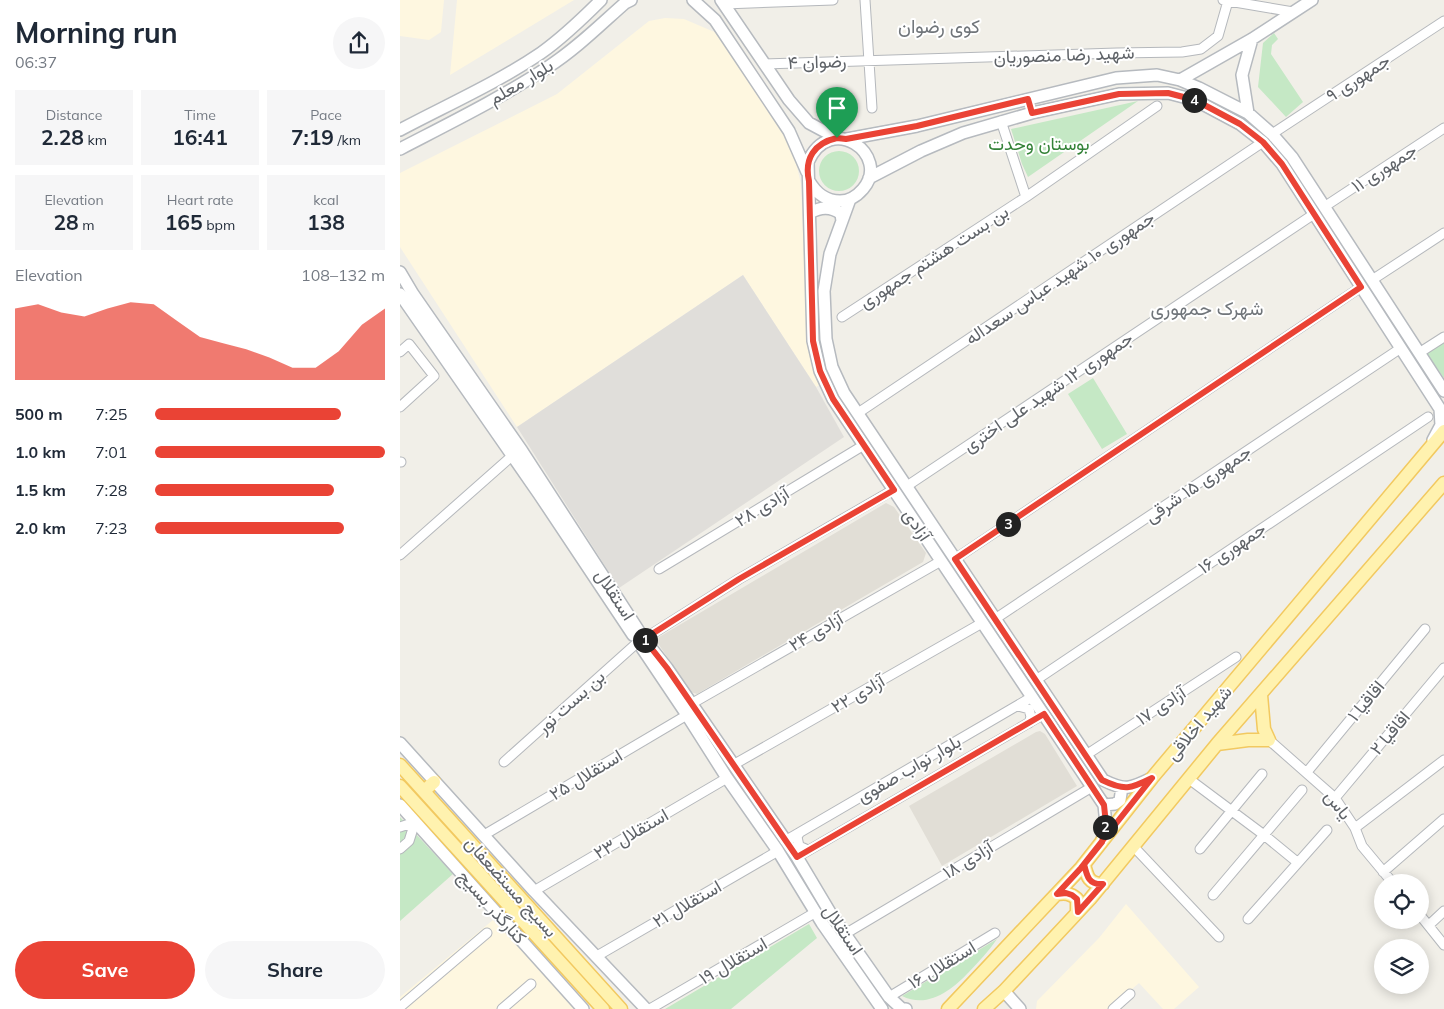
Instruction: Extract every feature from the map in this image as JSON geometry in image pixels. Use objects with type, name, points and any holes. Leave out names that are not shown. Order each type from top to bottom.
[{"type":"main road","name":"شهید اخلاقی","points":[[948,1009],[1084,864],[1152,778],[1444,431]]},
{"type":"main road","name":"شهید اخلاقی","points":[[984,1009],[1004,991],[1103,884],[1217,744],[1444,483]]},
{"type":"main road","points":[[1217,744],[1248,740],[1269,740],[1264,728],[1261,695]]},
{"type":"main road","name":"بسیج مستضعفان","points":[[400,765],[621,1009]]},
{"type":"main road","points":[[424,791],[434,782]]},
{"type":"main road","name":"بسیج مستضعفان","points":[[400,786],[603,1009]]},
{"type":"main road","points":[[1084,864],[1091,882],[1103,884]]},
{"type":"main road","points":[[1057,894],[1072,895],[1077,899],[1078,912]]},
{"type":"street","name":"بلوار معلم","points":[[400,130],[492,82],[540,53],[579,22],[601,0]]},
{"type":"street","points":[[693,0],[715,20],[779,115],[789,131],[814,190],[831,200],[840,201],[850,199],[859,194],[869,178],[870,168],[868,158],[863,150],[856,143],[842,139],[809,123],[788,100],[723,2]]},
{"type":"street","points":[[723,2],[833,0]]},
{"type":"street","points":[[865,0],[872,108]]},
{"type":"street","points":[[1226,0],[1293,12]]},
{"type":"street","name":"شهید رضا منصوریان","points":[[869,61],[1117,52],[1182,52],[1201,49],[1218,36],[1226,0]]},
{"type":"street","points":[[1180,80],[1252,39],[1312,0]]},
{"type":"street","name":"بلوار معلم","points":[[400,149],[497,98],[550,66],[627,1]]},
{"type":"street","name":"جمهوری ۹","points":[[1272,134],[1444,21]]},
{"type":"street","points":[[1248,113],[1242,75],[1252,39]]},
{"type":"street","name":"رضوان ۴","points":[[764,64],[869,61]]},
{"type":"street","points":[[808,176],[808,162],[812,153],[818,145],[827,140],[917,126],[1116,78],[1157,75],[1180,80],[1248,113],[1272,134],[1292,157],[1444,391]]},
{"type":"street","points":[[869,178],[921,151],[963,133],[1032,113],[1119,94],[1168,93],[1195,100],[1240,124],[1263,142],[1282,164],[1442,409],[1441,425],[1428,450]]},
{"type":"street","points":[[1028,99],[1032,113]]},
{"type":"street","name":"بن بست هشتم جمهوری","points":[[842,317],[1026,197],[1157,106]]},
{"type":"street","name":"بن بست هشتم جمهوری","points":[[1001,121],[1026,197]]},
{"type":"street","name":"جمهوری ۱۱","points":[[1324,207],[1444,128]]},
{"type":"street","name":"جمهوری ۱۰ شهید عباس سعداله","points":[[858,413],[1263,142]]},
{"type":"street","name":"آزادی","points":[[808,176],[813,341],[820,371],[833,399],[1104,805]]},
{"type":"street","name":"آزادی","points":[[850,199],[830,254],[824,292],[826,339],[832,367],[844,393],[1102,780],[1122,787]]},
{"type":"street","points":[[810,213],[817,208],[836,210],[841,214],[842,221]]},
{"type":"street","name":"جمهوری ۱۲ شهید علی اختری","points":[[906,486],[1314,214]]},
{"type":"street","points":[[1372,280],[1444,233]]},
{"type":"street","name":"استقلال","points":[[400,272],[413,294],[522,451],[574,540]]},
{"type":"street","points":[[955,559],[1361,287]]},
{"type":"street","name":"استقلال","points":[[400,294],[574,540],[689,709],[734,766],[778,851],[822,923],[882,1009]]},
{"type":"street","points":[[1419,353],[1444,337]]},
{"type":"street","points":[[400,352],[409,344],[434,376],[400,407]]},
{"type":"street","name":"جمهوری ۱۵ شرقی","points":[[996,619],[1401,348]]},
{"type":"street","name":"جمهوری ۱۶","points":[[1036,680],[1428,417]]},
{"type":"street","name":"آزادی ۲۸","points":[[659,568],[864,445]]},
{"type":"street","points":[[400,555],[513,455]]},
{"type":"street","name":"بن بست نور","points":[[504,762],[641,641],[739,579],[894,490]]},
{"type":"street","name":"آزادی ۲۴","points":[[689,709],[941,561]]},
{"type":"street","points":[[961,591],[972,584]]},
{"type":"street","name":"آزادی ۲۲","points":[[734,766],[982,623]]},
{"type":"street","name":"اقاقیا ۱","points":[[1306,772],[1425,630]]},
{"type":"street","name":"آزادی ۱۷","points":[[1086,755],[1236,657]]},
{"type":"street","name":"اقاقیا ۲","points":[[1335,798],[1444,668]]},
{"type":"street","name":"بلوار نواب صفوی","points":[[785,841],[1032,698]]},
{"type":"street","points":[[1018,706],[1029,709],[1030,723]]},
{"type":"street","name":"استقلال","points":[[689,709],[728,778],[785,841],[845,934],[889,997],[903,1009]]},
{"type":"street","name":"استقلال ۲۵","points":[[484,835],[689,709]]},
{"type":"street","name":"بلوار نواب صفوی","points":[[797,857],[1044,714]]},
{"type":"street","name":"یاس","points":[[1269,740],[1335,798],[1355,828],[1362,846],[1384,872]]},
{"type":"street","points":[[400,743],[534,891],[648,1009]]},
{"type":"street","points":[[1355,828],[1444,760]]},
{"type":"street","points":[[1200,849],[1262,774]]},
{"type":"street","name":"استقلال ۲۳","points":[[534,891],[728,778]]},
{"type":"street","points":[[1102,842],[1106,824],[1104,805],[1115,804],[1120,800],[1122,787],[1132,788],[1152,778]]},
{"type":"street","points":[[1189,779],[1297,862]]},
{"type":"street","name":"آزادی ۱۸","points":[[845,934],[1092,787]]},
{"type":"street","points":[[1213,895],[1302,790]]},
{"type":"street","name":"کنارگذر بسیج","points":[[400,805],[584,1009]]},
{"type":"street","points":[[1384,872],[1444,819]]},
{"type":"street","points":[[400,827],[415,822]]},
{"type":"street","points":[[400,848],[409,841],[415,822]]},
{"type":"street","points":[[1248,919],[1327,830]]},
{"type":"street","points":[[800,832],[797,837],[799,846],[808,850]]},
{"type":"street","points":[[1134,847],[1219,937]]},
{"type":"street","name":"استقلال ۲۱","points":[[597,956],[778,851]]},
{"type":"street","points":[[1444,911],[1429,925],[1444,945]]},
{"type":"street","name":"استقلال ۱۹","points":[[648,1009],[816,912]]},
{"type":"street","points":[[400,1007],[487,933]]},
{"type":"street","name":"استقلال ۱۶","points":[[889,997],[995,933]]},
{"type":"street","points":[[502,1009],[531,984]]},
{"type":"street","points":[[1004,991],[1020,1009]]},
{"type":"street","points":[[1113,1009],[1130,994]]},
{"type":"shaded area","points":[[400,0],[444,0],[441,32],[429,40],[400,36]]},
{"type":"shaded area","points":[[457,0],[574,0],[450,75]]},
{"type":"shaded area","points":[[665,18],[684,19],[719,34],[790,138],[801,184],[807,336],[821,384],[816,387],[743,275],[517,427],[400,247],[400,173],[557,94],[649,21]]},
{"type":"shaded area","points":[[743,275],[816,387],[844,437],[619,588],[517,427]]},
{"type":"shaded area","points":[[886,503],[894,507],[926,553],[923,562],[697,694],[691,692],[657,642],[659,637]]},
{"type":"shaded area","points":[[1040,731],[1045,734],[1077,786],[942,866],[909,806]]},
{"type":"shaded area","points":[[1126,904],[1199,987],[1174,1009],[1163,1009],[1139,983],[1109,1009],[1036,1009],[1037,1001],[1099,938]]},
{"type":"shaded area","points":[[493,920],[577,1009],[400,1009],[400,997]]},
{"type":"green space","points":[[1274,33],[1278,39],[1272,45],[1271,54],[1303,102],[1286,117],[1258,87],[1263,43]]},
{"type":"green space","name":"بوستان وحدت","points":[[1138,101],[1028,177],[1011,129]]},
{"type":"green space","points":[[835,151],[843,151],[850,154],[856,160],[859,171],[856,182],[850,188],[843,191],[835,191],[828,188],[822,182],[819,175],[819,167],[822,160],[828,154]]},
{"type":"green space","points":[[1444,338],[1444,378],[1424,350]]},
{"type":"green space","points":[[1093,378],[1127,434],[1102,449],[1068,394]]},
{"type":"green space","points":[[400,817],[453,874],[400,921]]},
{"type":"green space","points":[[809,924],[817,938],[731,1009],[665,1009]]},
{"type":"green space","points":[[997,939],[969,972],[939,996],[921,1000],[902,996]]},
{"type":"district","name":"کوی رضوان","points":[[939,26]]},
{"type":"district","name":"شهرک جمهوری","points":[[1207,308]]},
{"type":"route","points":[[837,138],[827,140],[818,145],[808,162],[813,341],[820,371],[833,399],[894,490],[739,579],[644,639],[667,668],[797,857],[1044,714],[1104,805],[1106,824],[1102,842],[1084,864],[1081,868],[1057,894],[1066,893],[1077,899],[1078,912],[1103,884],[1091,882],[1084,864],[1152,778],[1132,788],[1115,786],[1102,780],[955,559],[1361,287],[1282,164],[1263,142],[1240,124],[1195,100],[1168,93],[1119,94],[1032,113],[1028,99],[917,126],[846,139],[837,138]]}]
